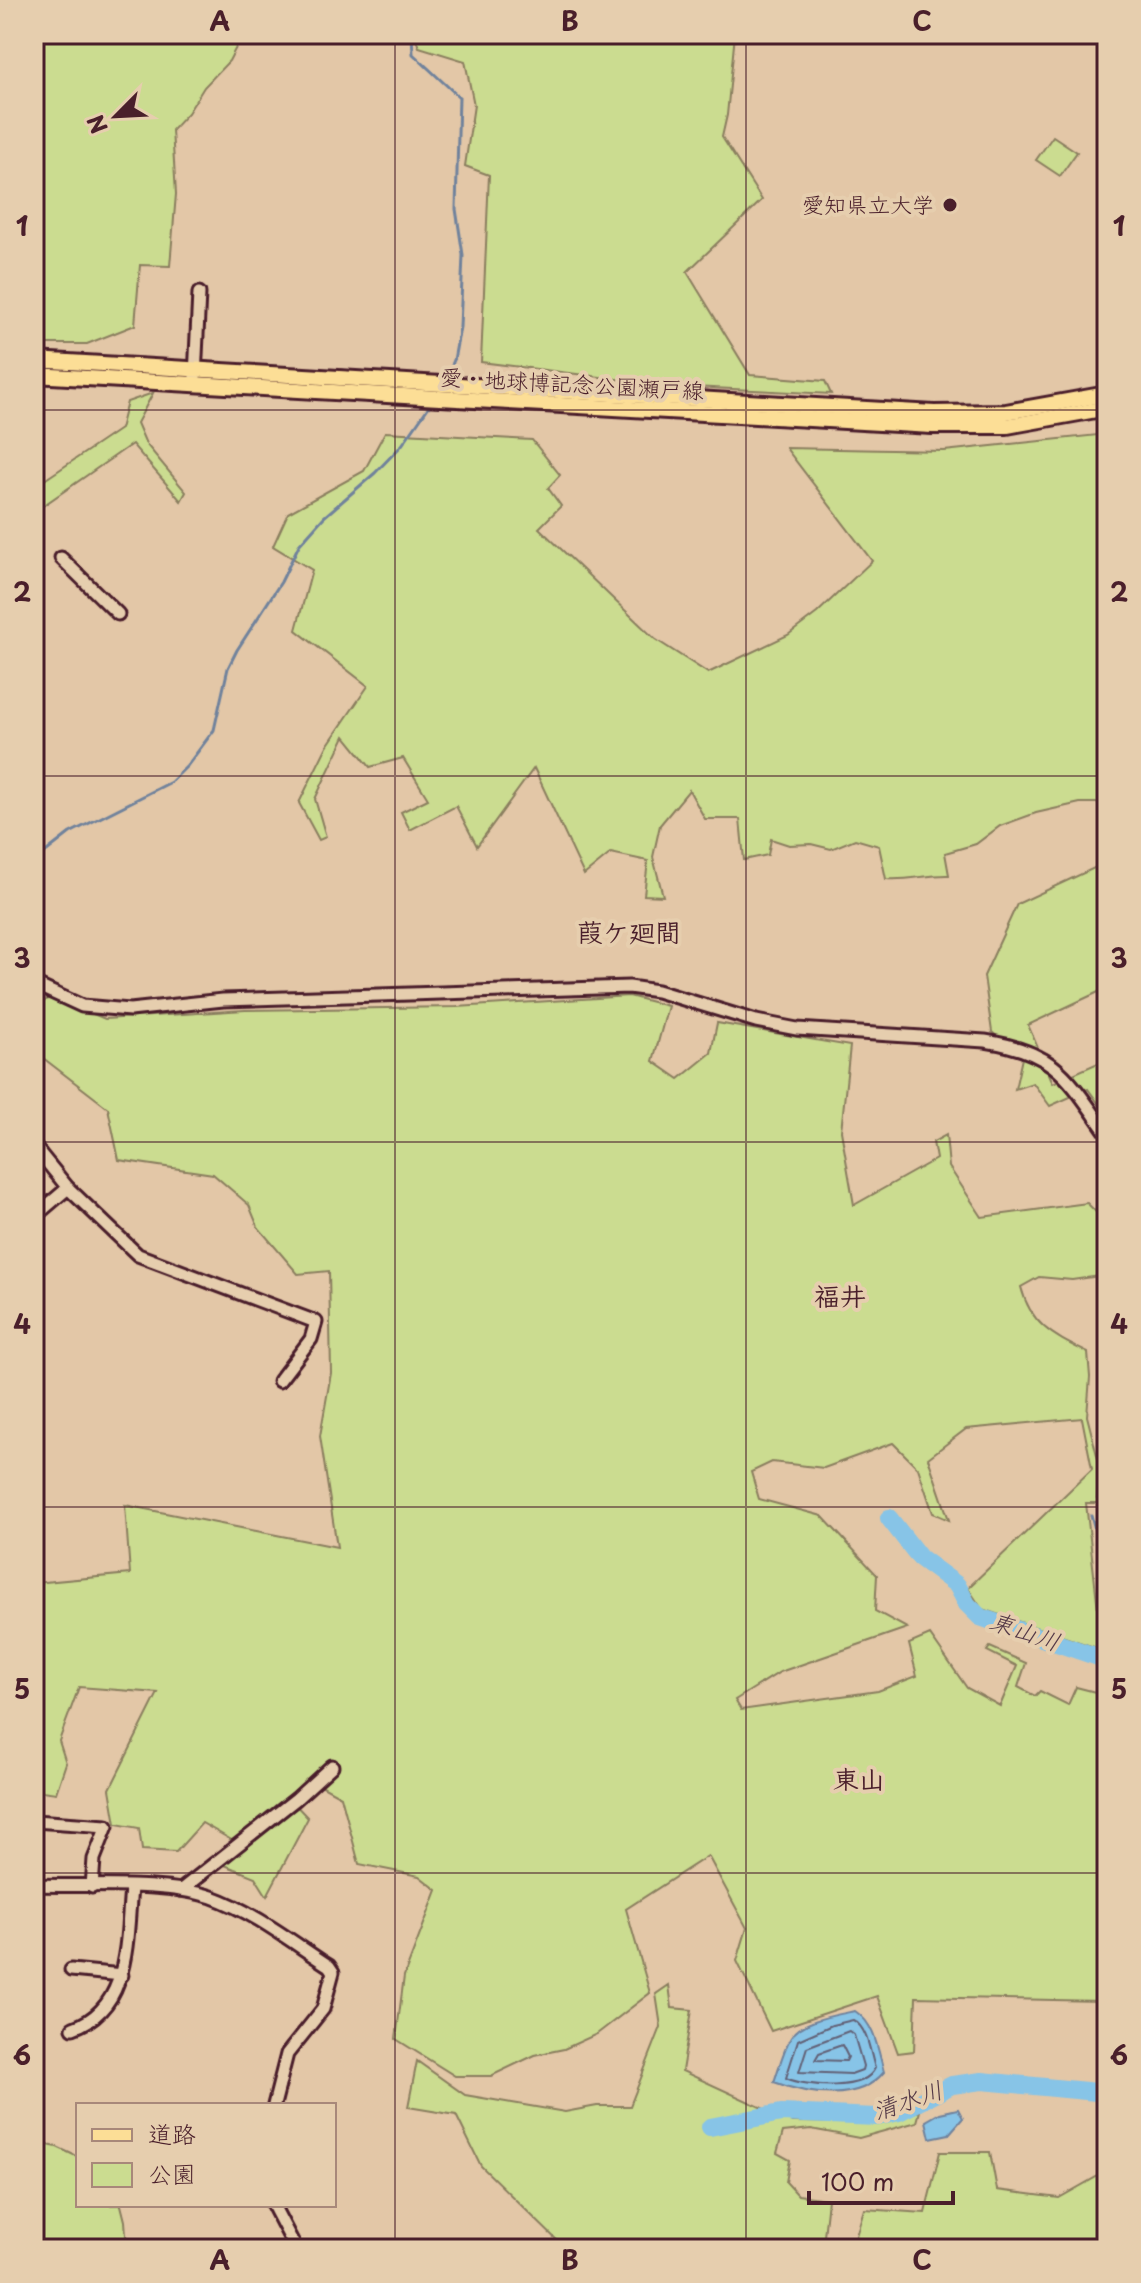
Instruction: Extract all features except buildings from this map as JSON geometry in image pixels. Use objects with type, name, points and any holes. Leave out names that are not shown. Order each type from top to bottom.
[{"type":"main road","name":"愛・地球博記念公園瀬戸線","points":[[34,360],[195,377],[302,384],[934,413],[1006,412],[1107,394]]},
{"type":"main road","name":"愛・地球博記念公園瀬戸線","points":[[34,375],[195,377]]},
{"type":"main road","name":"愛・地球博記念公園瀬戸線","points":[[458,392],[932,426],[1007,426],[1107,408]]},
{"type":"street","points":[[195,377],[199,293]]},
{"type":"street","points":[[61,558],[118,614]]},
{"type":"street","points":[[34,984],[82,1006],[130,1010],[223,1000],[629,987],[657,991],[756,1021],[797,1029],[1012,1045],[1034,1053],[1056,1067],[1070,1081],[1107,1133]]},
{"type":"street","points":[[34,1146],[68,1188],[138,1255],[316,1322],[311,1339],[279,1381]]},
{"type":"street","points":[[34,1217],[68,1188]]},
{"type":"street","points":[[181,1890],[296,1799],[332,1766]]},
{"type":"street","points":[[34,1821],[107,1826],[94,1859],[92,1887]]},
{"type":"street","points":[[34,1885],[181,1890],[220,1900],[262,1922],[329,1966],[333,1972],[323,2009],[287,2054],[275,2103]]},
{"type":"street","points":[[73,2028],[86,2023],[117,1991],[122,1975],[131,1888]]},
{"type":"street","points":[[71,1970],[122,1975]]},
{"type":"street","points":[[274,2207],[296,2249]]},
{"type":"green space","points":[[34,34],[243,34],[229,61],[204,87],[188,113],[172,130],[176,194],[170,266],[140,265],[135,325],[87,344],[34,344]]},
{"type":"green space","points":[[414,34],[735,34],[722,137],[762,200],[687,272],[750,375],[825,381],[831,394],[672,386],[481,362],[489,175],[465,166],[474,105],[465,61],[419,47]]},
{"type":"green space","points":[[1053,136],[1077,152],[1060,176],[1036,160]]},
{"type":"green space","points":[[153,393],[137,423],[146,444],[186,492],[181,501],[132,444],[34,512],[34,487],[120,429],[127,402]]},
{"type":"green space","points":[[385,432],[532,440],[560,475],[548,488],[561,506],[539,528],[655,639],[708,673],[788,635],[817,613],[872,561],[786,448],[944,451],[1107,434],[1107,803],[1080,803],[1036,813],[1000,826],[976,844],[945,853],[949,875],[886,879],[879,846],[855,839],[831,849],[811,844],[789,845],[771,839],[768,855],[744,860],[740,819],[705,819],[689,790],[660,825],[653,857],[663,896],[644,895],[648,861],[611,853],[584,875],[534,768],[477,846],[456,806],[410,830],[401,812],[428,799],[403,758],[370,767],[345,736],[315,799],[326,837],[319,840],[299,803],[327,746],[368,686],[296,630],[312,570],[273,546],[288,513],[364,471]]},
{"type":"green space","points":[[1107,862],[1107,988],[1028,1025],[1053,1083],[1107,1059],[1107,1115],[1088,1089],[1050,1106],[1033,1083],[1015,1089],[1022,1058],[992,1032],[984,976],[1017,904]]},
{"type":"green space","points":[[629,996],[668,1006],[653,1061],[679,1079],[711,1053],[717,1023],[850,1046],[841,1131],[854,1205],[936,1159],[933,1142],[946,1135],[949,1167],[982,1217],[1087,1203],[1107,1223],[1107,1275],[1072,1280],[1039,1277],[1021,1287],[1038,1321],[1054,1335],[1088,1353],[1087,1416],[1100,1467],[1097,1498],[1107,1498],[1107,1503],[1086,1503],[1099,1619],[1106,1651],[982,1609],[968,1588],[1092,1469],[1082,1418],[966,1429],[928,1458],[949,1520],[933,1513],[918,1468],[893,1443],[824,1468],[772,1462],[751,1472],[759,1499],[822,1516],[877,1575],[875,1611],[907,1628],[780,1672],[735,1700],[741,1710],[878,1691],[917,1676],[909,1644],[930,1635],[967,1688],[1000,1706],[1017,1666],[987,1651],[990,1647],[1026,1663],[1018,1687],[1035,1696],[1040,1691],[1068,1705],[1076,1687],[1107,1695],[1107,2003],[916,1997],[914,2051],[898,2053],[877,1996],[771,2031],[737,1961],[747,1928],[708,1856],[626,1909],[650,1993],[597,2034],[564,2049],[535,2055],[491,2076],[455,2076],[396,2039],[404,1976],[437,1890],[419,1876],[359,1864],[341,1796],[310,1779],[290,1799],[308,1818],[267,1896],[255,1877],[222,1864],[235,1842],[202,1823],[176,1852],[142,1850],[139,1828],[116,1824],[110,1789],[158,1693],[79,1687],[59,1741],[66,1763],[56,1793],[34,1790],[34,1583],[130,1574],[125,1505],[337,1547],[320,1436],[331,1373],[329,1271],[298,1274],[258,1227],[249,1205],[213,1174],[119,1160],[108,1108],[34,1051],[34,1006],[52,997],[105,1019],[245,1010],[457,1007]]},
{"type":"green space","points":[[669,1985],[672,2008],[692,2010],[682,2071],[793,2122],[877,2123],[920,2111],[917,2122],[859,2138],[811,2129],[783,2132],[777,2153],[790,2160],[786,2182],[798,2195],[828,2199],[823,2246],[853,2246],[864,2209],[925,2213],[940,2152],[990,2152],[997,2190],[1059,2198],[1107,2171],[1107,2249],[566,2249],[481,2166],[456,2115],[408,2107],[417,2061],[465,2095],[565,2112],[597,2106],[630,2106],[661,2027],[656,1994]]},
{"type":"green space","points":[[34,2142],[57,2147],[76,2156],[76,2207],[122,2207],[127,2249],[34,2249]]},
{"type":"water","points":[[855,2011],[871,2030],[880,2055],[884,2072],[873,2082],[832,2094],[774,2082],[785,2049],[795,2033],[819,2019]]},
{"type":"water","points":[[958,2109],[963,2118],[949,2134],[930,2138],[926,2121],[940,2113]]},
{"type":"waterway","points":[[412,34],[413,54],[459,97],[456,209],[463,255],[460,327],[454,360],[446,379]]},
{"type":"waterway","points":[[34,861],[70,833],[171,782],[187,766],[214,730],[228,668],[237,650],[281,582],[299,545],[324,517],[402,445],[432,402]]},
{"type":"waterway","points":[[1091,1515],[1103,1557],[1107,1619]]},
{"type":"waterway","name":"東山川","points":[[889,1518],[920,1558],[957,1585],[967,1604],[980,1617],[1107,1660]]},
{"type":"waterway","name":"清水川","points":[[710,2127],[781,2113],[877,2117],[899,2112],[952,2085],[982,2081],[1107,2093]]},
{"type":"place","name":"愛知県立大学","points":[[950,205]]},
{"type":"district","name":"葭ケ廻間","points":[[629,933]]},
{"type":"district","name":"福井","points":[[840,1297]]},
{"type":"district","name":"東山","points":[[859,1780]]}]
